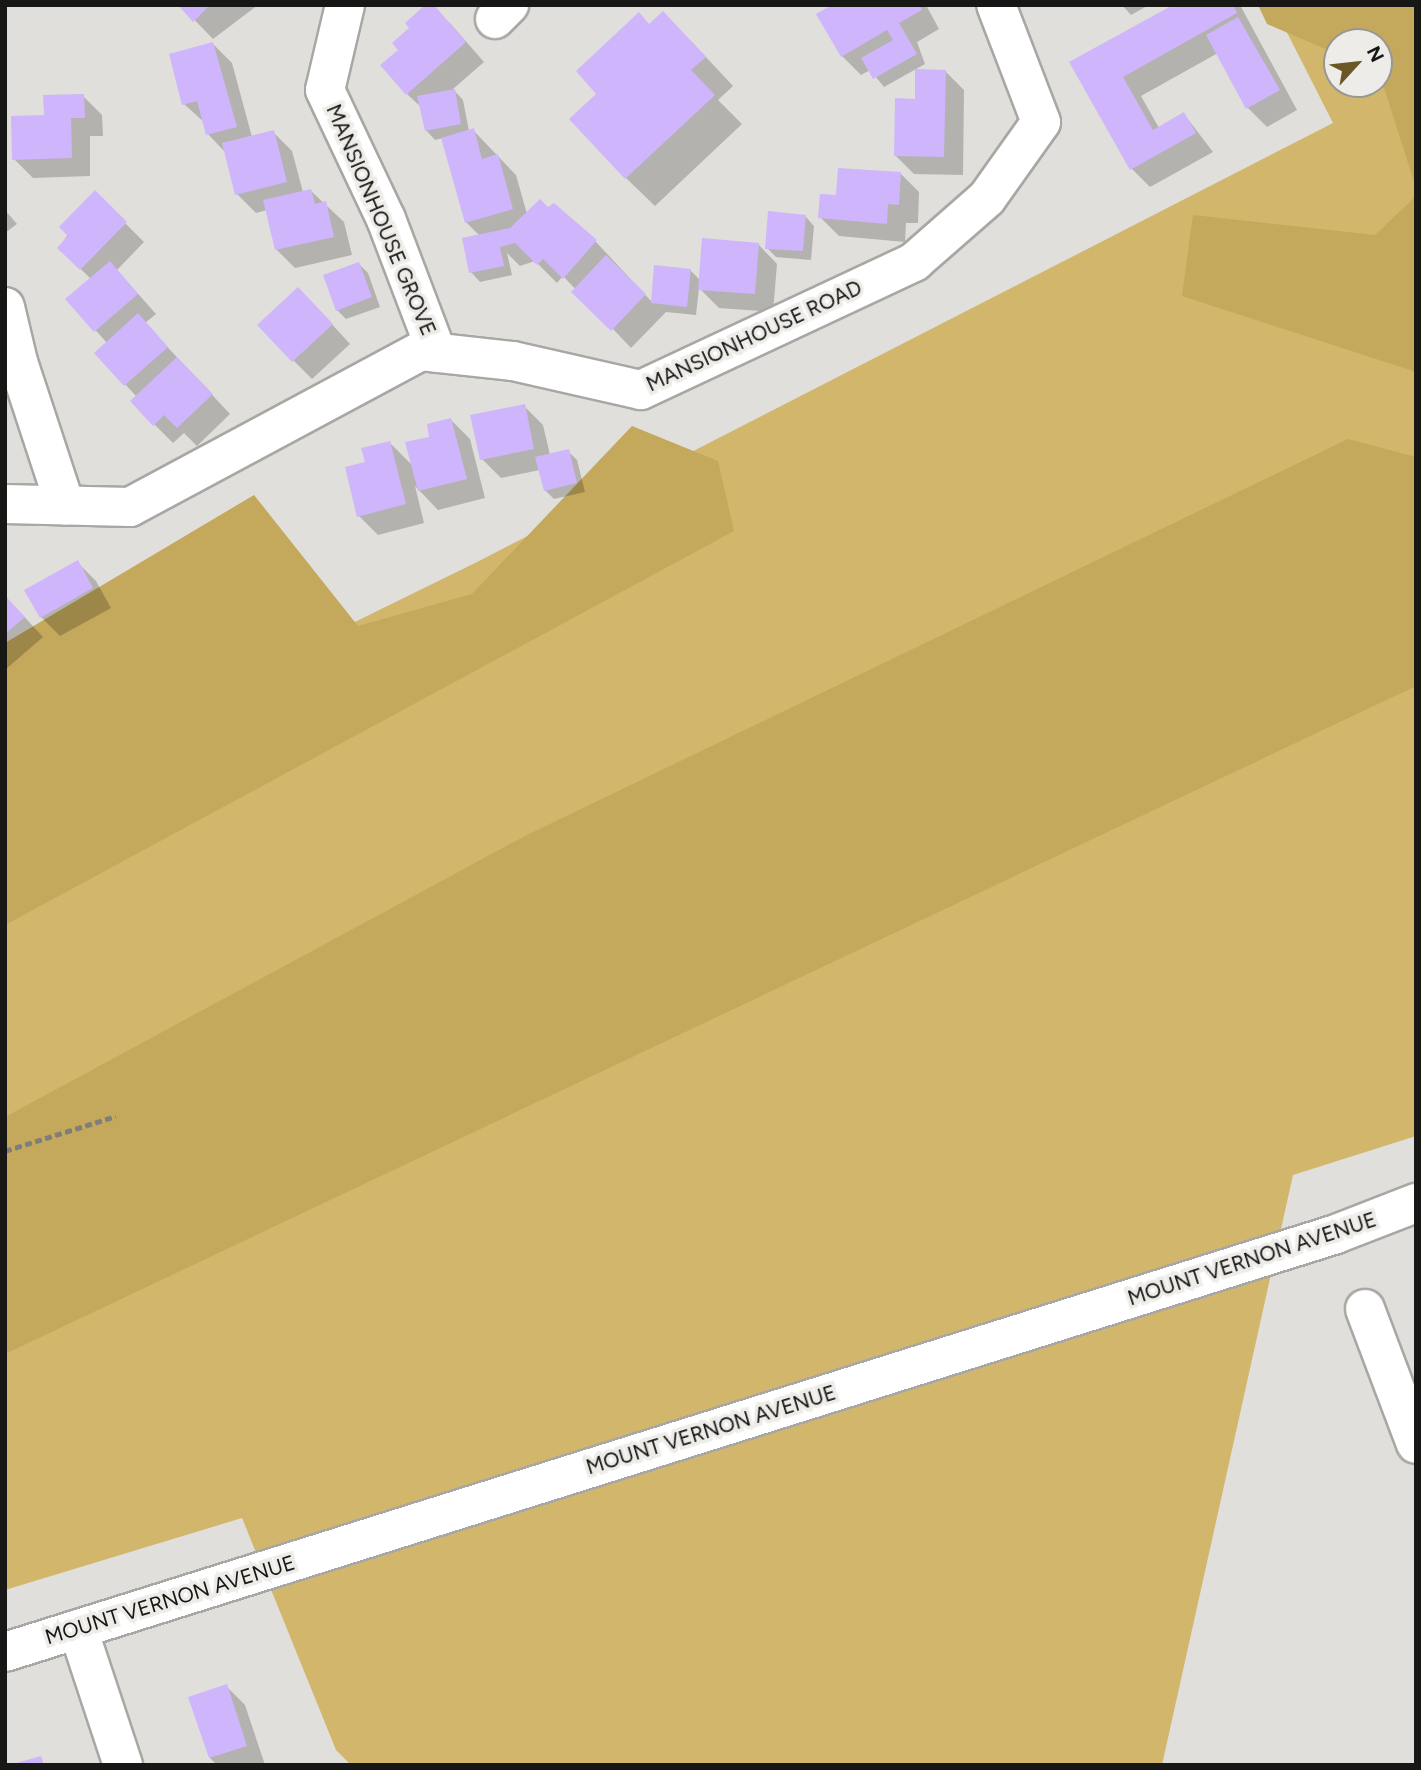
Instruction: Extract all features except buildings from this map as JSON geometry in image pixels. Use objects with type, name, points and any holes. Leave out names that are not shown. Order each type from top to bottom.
[{"type":"street","name":"MANSIONHOUSE GROVE","points":[[345,5],[325,90],[386,219],[437,353]]},
{"type":"street","name":"MANSIONHOUSE ROAD","points":[[5,504],[130,507],[421,351],[513,361],[641,390],[914,262],[988,198],[1041,122],[996,5]]},
{"type":"street","points":[[5,307],[15,382],[65,505]]},
{"type":"street","name":"MOUNT VERNON AVENUE","points":[[5,1652],[1323,1238],[1416,1203]]},
{"type":"street","points":[[1365,1309],[1416,1444]]},
{"type":"street","points":[[78,1629],[123,1765]]},
{"type":"path","points":[[5,1151],[116,1116]]},
{"type":"shaded area","points":[[1258,5],[1416,5],[1416,188],[1387,98],[1393,98],[1393,28],[1323,28],[1323,48],[1267,24]]},
{"type":"shaded area","points":[[1273,5],[1416,5],[1416,1136],[1293,1175],[1162,1765],[351,1765],[336,1750],[242,1518],[5,1590],[5,794],[477,562],[1333,123]]},
{"type":"shaded area","points":[[1416,196],[1416,372],[1182,296],[1193,215],[1375,235]]},
{"type":"shaded area","points":[[632,426],[718,461],[734,531],[5,925],[5,643],[254,495],[358,626],[472,594]]},
{"type":"shaded area","points":[[1348,439],[1416,457],[1416,686],[5,1354],[5,1117],[525,836]]}]
